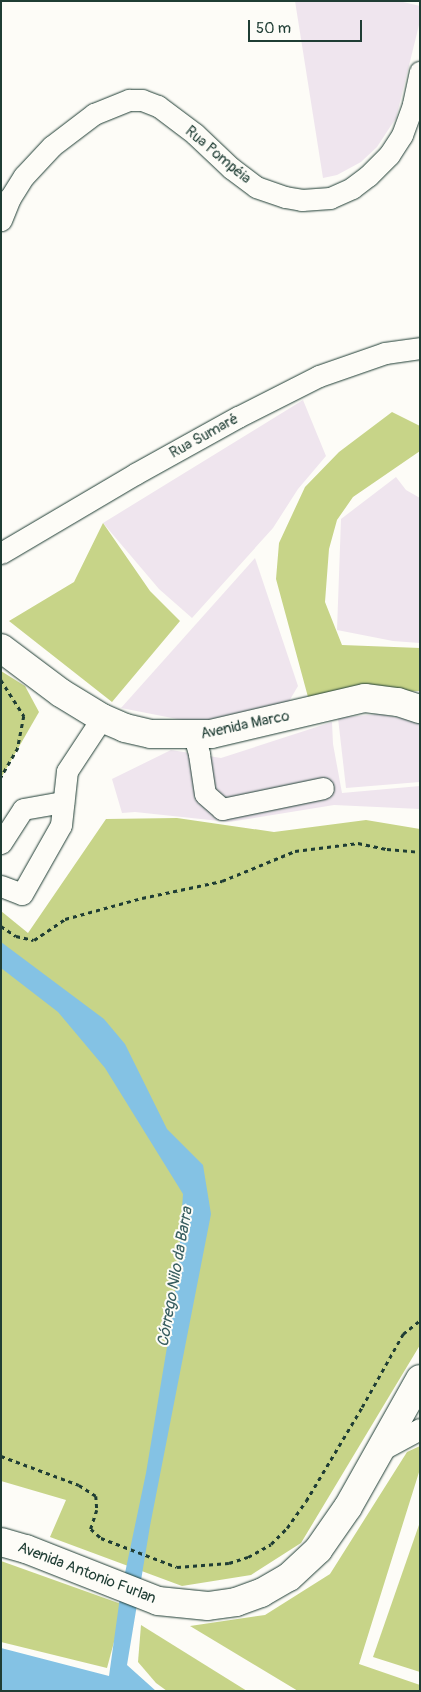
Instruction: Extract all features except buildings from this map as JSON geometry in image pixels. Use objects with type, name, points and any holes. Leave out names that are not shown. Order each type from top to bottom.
[{"type":"main road","name":"Avenida Marco","points":[[1,648],[61,693],[102,718],[125,728],[151,734],[194,736],[211,734],[365,698],[398,702],[420,710]]},
{"type":"main road","name":"Avenida Antonio Furlan","points":[[1,1542],[26,1549],[158,1601],[208,1606],[236,1602],[262,1593],[289,1577],[318,1550],[348,1508],[420,1379]]},
{"type":"street","name":"Rua Pompéia","points":[[1,220],[10,198],[24,176],[52,146],[94,114],[129,100],[142,100],[158,106],[195,134],[231,168],[256,186],[285,197],[302,200],[330,198],[352,188],[368,176],[389,155],[402,134],[413,104],[420,72]]},
{"type":"street","name":"Rua Sumaré","points":[[1,553],[135,474],[238,417],[319,376],[385,354],[420,348]]},
{"type":"street","points":[[1,886],[22,894],[61,825],[67,771],[102,718]]},
{"type":"street","points":[[194,736],[200,754],[205,794],[222,809],[323,788]]},
{"type":"street","points":[[1,844],[23,809],[63,802]]},
{"type":"street","points":[[377,1453],[420,1429]]},
{"type":"path","points":[[1,680],[24,716],[18,748],[1,778]]},
{"type":"path","points":[[1,926],[16,936],[34,940],[65,919],[142,898],[222,881],[295,851],[358,843],[387,849],[420,852]]},
{"type":"path","points":[[1,1456],[78,1485],[96,1496],[97,1510],[91,1528],[100,1538],[177,1567],[230,1563],[248,1558],[271,1544],[287,1528],[306,1501],[403,1334],[420,1320]]},
{"type":"shaded area","points":[[295,1],[399,1],[420,6],[420,21],[396,118],[377,147],[361,162],[337,175],[323,178]]},
{"type":"shaded area","points":[[303,400],[326,456],[298,489],[273,528],[192,618],[159,589],[103,523]]},
{"type":"shaded area","points":[[396,477],[406,490],[420,498],[420,643],[393,641],[337,630],[341,519]]},
{"type":"shaded area","points":[[255,558],[298,686],[288,703],[203,724],[121,708]]},
{"type":"shaded area","points":[[378,714],[420,721],[420,782],[346,788],[338,718]]},
{"type":"shaded area","points":[[332,722],[333,744],[342,793],[420,786],[420,809],[334,805],[229,822],[135,812],[122,813],[112,779],[171,750],[221,758]]},
{"type":"green space","points":[[392,412],[420,426],[420,451],[353,497],[337,520],[329,549],[325,602],[342,645],[420,648],[420,691],[308,697],[276,579],[279,543],[305,487],[339,452]]},
{"type":"green space","points":[[103,523],[150,591],[180,621],[112,702],[9,621],[74,582]]},
{"type":"green space","points":[[1,671],[25,686],[39,712],[1,778]]},
{"type":"green space","points":[[177,818],[274,832],[366,820],[420,829],[420,1345],[301,1543],[251,1575],[182,1586],[50,1537],[66,1500],[1,1481],[1,911],[28,933],[106,819]]},
{"type":"green space","points":[[420,1446],[420,1469],[359,1664],[420,1685],[420,1691],[298,1691],[190,1626],[265,1615],[330,1574],[407,1452]]},
{"type":"green space","points":[[420,1522],[420,1672],[373,1657]]},
{"type":"green space","points":[[1,1561],[124,1605],[107,1668],[1,1642]]},
{"type":"green space","points":[[141,1625],[247,1691],[167,1691],[156,1683],[138,1662]]},
{"type":"water","points":[[1,942],[104,1019],[125,1044],[167,1129],[203,1165],[211,1214],[150,1526],[127,1665],[156,1691],[1,1691],[1,1648],[109,1676],[120,1597],[146,1473],[168,1341],[178,1271],[183,1194],[105,1068],[58,1012],[1,968]]},
{"type":"water label","name":"Córrego Nilo da Barra","points":[[175,1277]]}]
